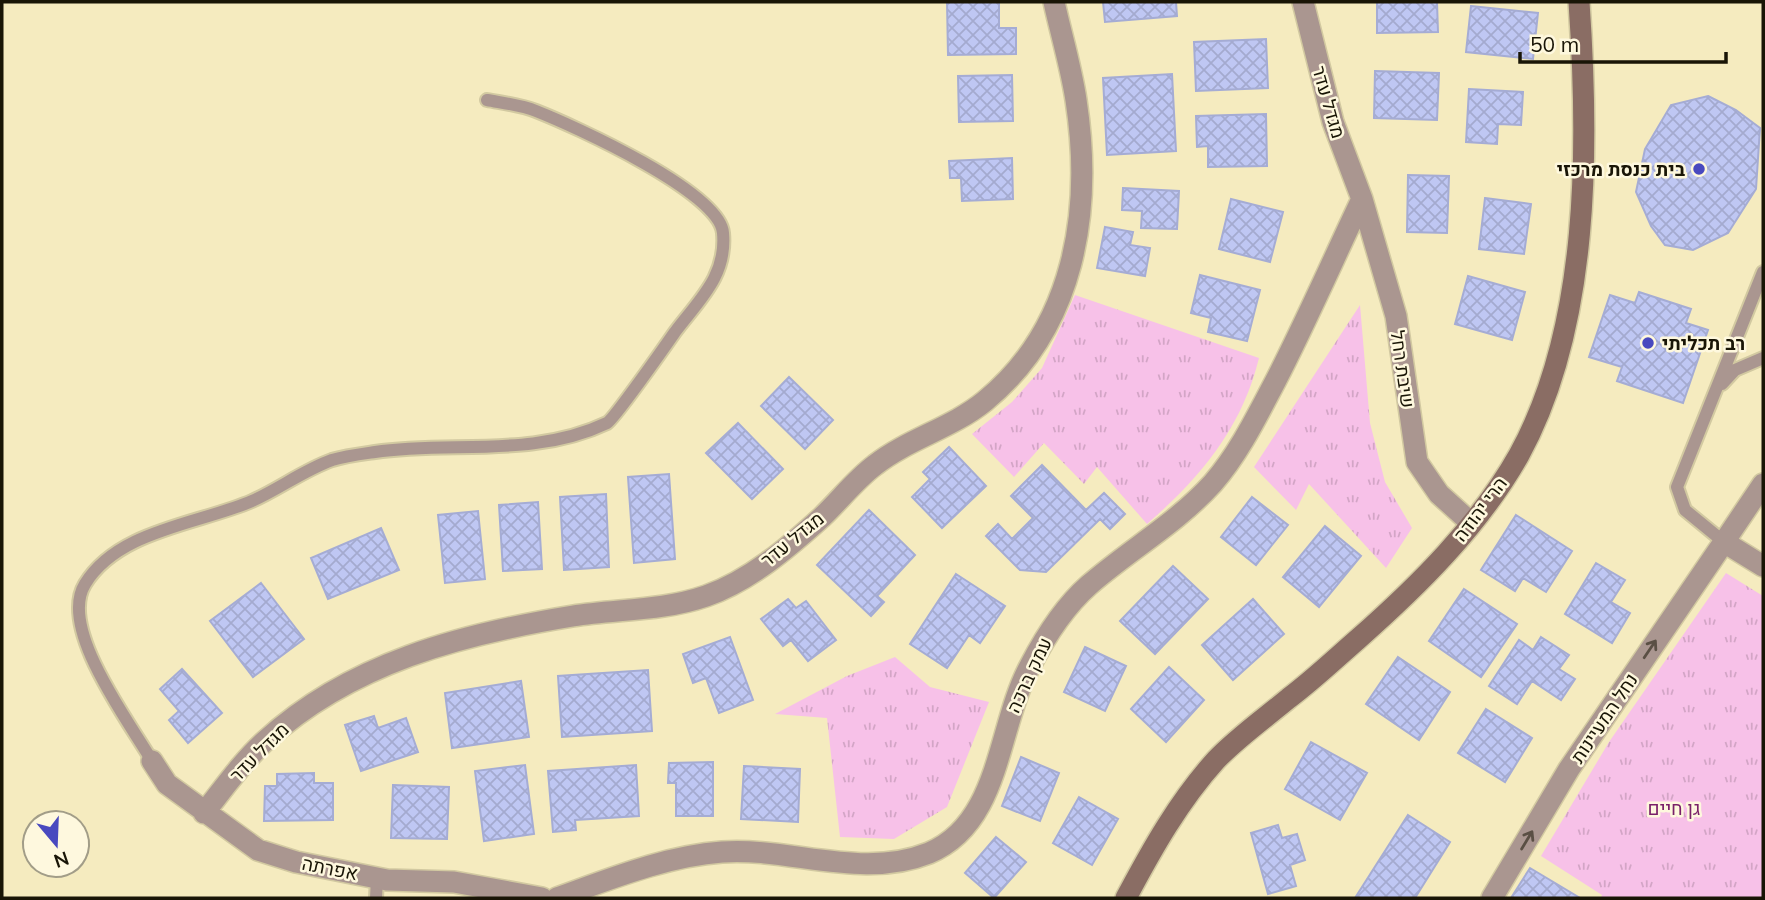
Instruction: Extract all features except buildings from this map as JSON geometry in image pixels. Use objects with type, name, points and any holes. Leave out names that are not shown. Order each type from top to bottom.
[{"type":"street","name":"מגדל עדר","points":[[204,813],[265,741],[321,698],[360,676],[429,650],[518,625],[675,605],[708,595],[740,580],[774,557],[813,524],[874,466],[901,447],[981,404],[1015,375],[1044,334],[1066,284],[1079,236],[1081,160],[1076,100],[1054,2]]},
{"type":"street","name":"מגדל עדר","points":[[1303,2],[1333,122],[1362,199]]},
{"type":"street","name":"הרי יהודה","points":[[1126,898],[1166,827],[1217,760],[1401,600],[1471,522],[1517,458],[1534,425],[1563,335],[1573,285],[1584,149],[1584,87],[1578,2]]},
{"type":"street","name":"שיבת רחל","points":[[1362,199],[1396,316],[1417,463],[1439,495],[1471,522]]},
{"type":"street","name":"עמק ברכה","points":[[557,898],[636,870],[720,852],[753,852],[846,863],[892,861],[927,854],[950,841],[970,823],[984,794],[1028,668],[1052,627],[1088,586],[1153,537],[1213,483],[1238,448],[1296,340],[1362,199]]},
{"type":"street","name":"נחל המעיינות","points":[[1492,898],[1569,769],[1763,484]]},
{"type":"street","points":[[1724,542],[1763,566]]},
{"type":"street","name":"אפרתה","points":[[152,761],[167,785],[258,850],[376,888],[454,882],[542,898]]},
{"type":"lane","points":[[152,761],[88,650],[79,625],[77,601],[86,582],[107,560],[140,540],[251,501],[330,461],[377,452],[514,446],[559,440],[610,422],[719,275],[723,229],[712,209],[691,193],[650,166],[534,110],[487,100]]},
{"type":"lane","points":[[1724,542],[1685,510],[1677,486],[1763,272]]},
{"type":"lane","points":[[1717,389],[1735,370],[1763,358]]},
{"type":"green space","points":[[1075,295],[1259,358],[1242,407],[1216,450],[1184,489],[1147,524],[1097,467],[1084,484],[1044,443],[1014,477],[972,434],[1012,402],[1042,368]]},
{"type":"green space","points":[[1360,305],[1370,423],[1385,482],[1412,528],[1386,568],[1309,484],[1296,510],[1254,467]]},
{"type":"green space","name":"גן חיים","points":[[1726,573],[1763,596],[1763,898],[1601,898],[1602,895],[1541,856],[1609,742]]},
{"type":"green space","points":[[895,657],[930,687],[989,702],[947,807],[894,839],[840,837],[827,718],[775,714],[847,676]]},
{"type":"place","name":"בית כנסת מרכזי","points":[[1699,169]]},
{"type":"place","name":"רב תכליתי","points":[[1648,343]]}]
